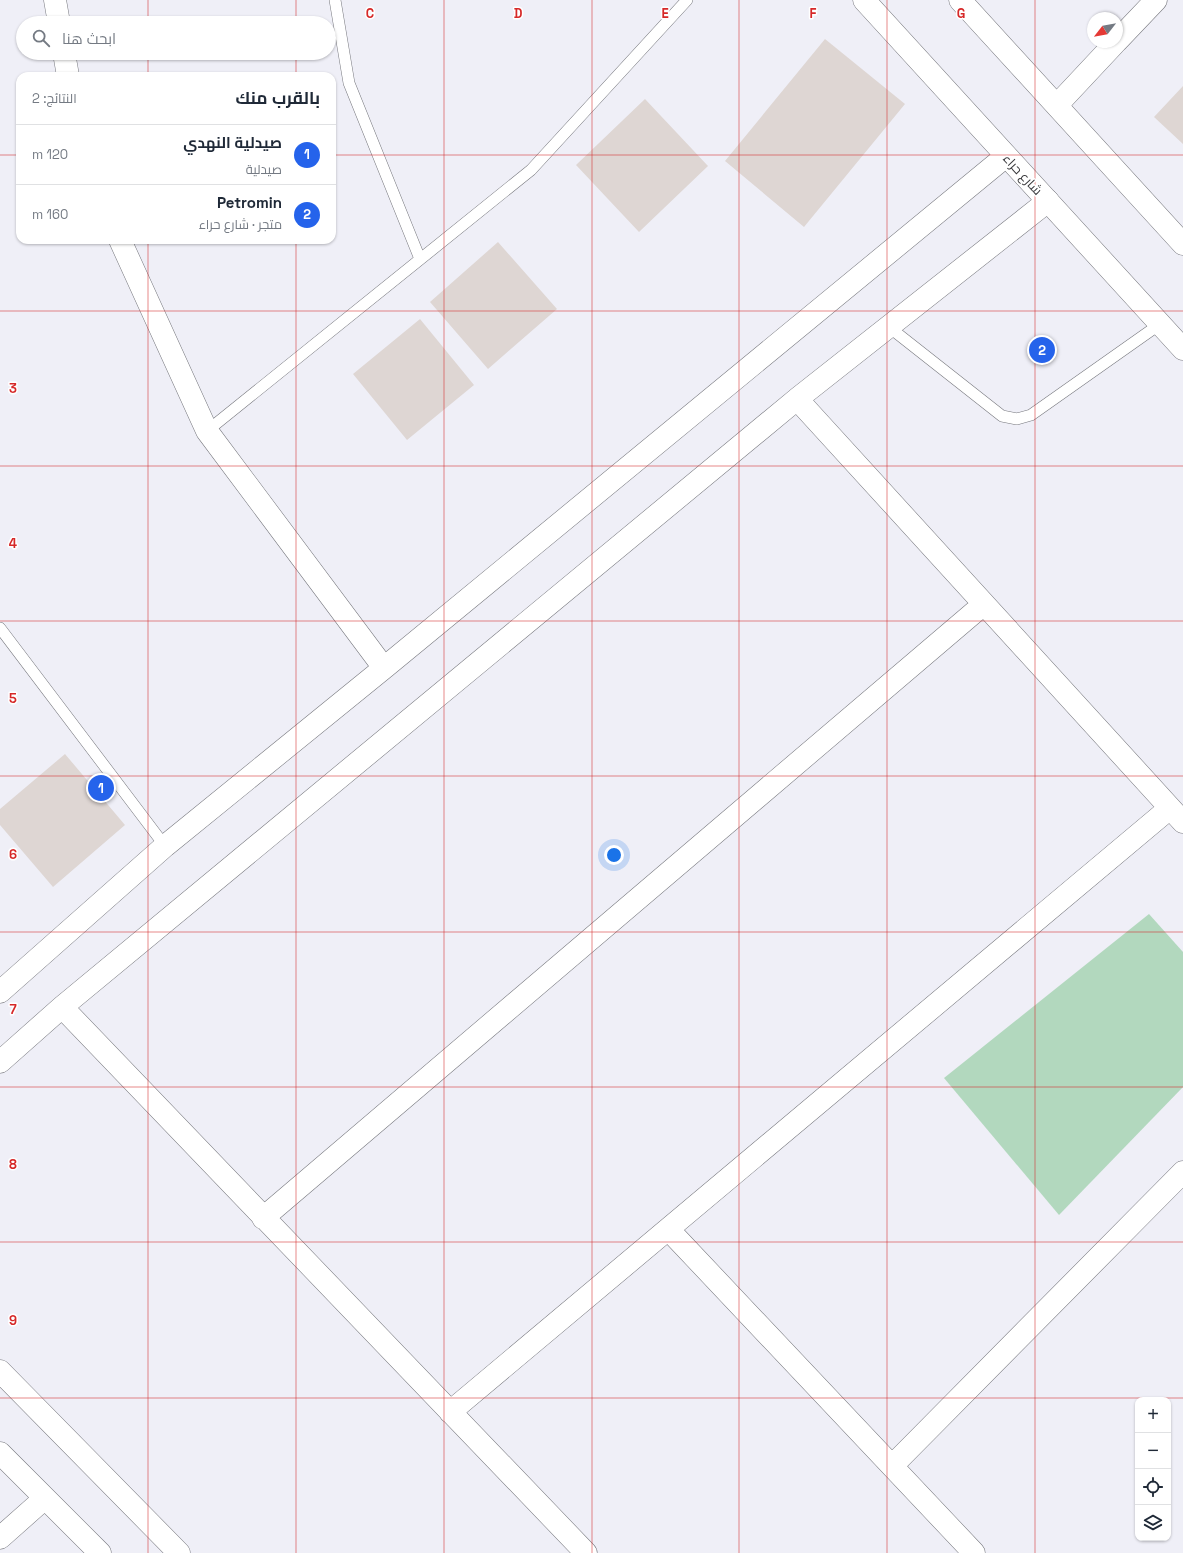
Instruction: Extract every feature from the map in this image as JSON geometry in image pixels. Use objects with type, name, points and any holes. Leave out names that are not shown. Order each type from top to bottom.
[{"type":"street","points":[[55,0],[58,16]]},
{"type":"street","name":"شارع حراء","points":[[864,0],[1183,349]]},
{"type":"street","points":[[960,0],[1183,244]]},
{"type":"street","points":[[1123,36],[1156,0]]},
{"type":"street","points":[[1056,105],[1111,48]]},
{"type":"street","points":[[65,60],[67,72]]},
{"type":"street","points":[[0,992],[165,846],[384,668],[1006,156]]},
{"type":"street","points":[[0,1062],[62,1007],[797,399],[1048,201]]},
{"type":"street","points":[[122,244],[207,431],[384,668]]},
{"type":"street","points":[[450,1412],[668,1229],[1177,815],[797,399]]},
{"type":"street","points":[[263,1218],[984,604]]},
{"type":"street","points":[[62,1007],[586,1553]]},
{"type":"street","points":[[892,1466],[1183,1172]]},
{"type":"street","points":[[668,1229],[974,1553]]},
{"type":"street","points":[[0,1371],[179,1553]]},
{"type":"street","points":[[0,1453],[100,1553]]},
{"type":"street","points":[[0,1538],[46,1498]]},
{"type":"lane","points":[[335,0],[350,83],[420,259]]},
{"type":"lane","points":[[207,431],[531,170],[687,0]]},
{"type":"lane","points":[[889,327],[1002,416],[1017,419],[1031,416],[1160,324]]},
{"type":"lane","points":[[0,628],[165,846]]},
{"type":"green space","points":[[1149,914],[1183,952],[1183,1087],[1059,1215],[944,1078]]},
{"type":"building","points":[[825,39],[905,104],[804,227],[725,161]]},
{"type":"building","points":[[1183,86],[1183,144],[1154,117]]},
{"type":"building","points":[[645,99],[708,166],[639,232],[576,165]]},
{"type":"building","points":[[498,242],[557,309],[488,369],[430,302]]},
{"type":"building","points":[[420,319],[474,385],[407,440],[353,374]]},
{"type":"building","points":[[65,754],[125,825],[53,887],[0,825],[0,809]]},
{"type":"place","name":"Petromin","points":[[1042,350]]},
{"type":"place","name":"صيدلية النهدي","points":[[101,788]]}]
